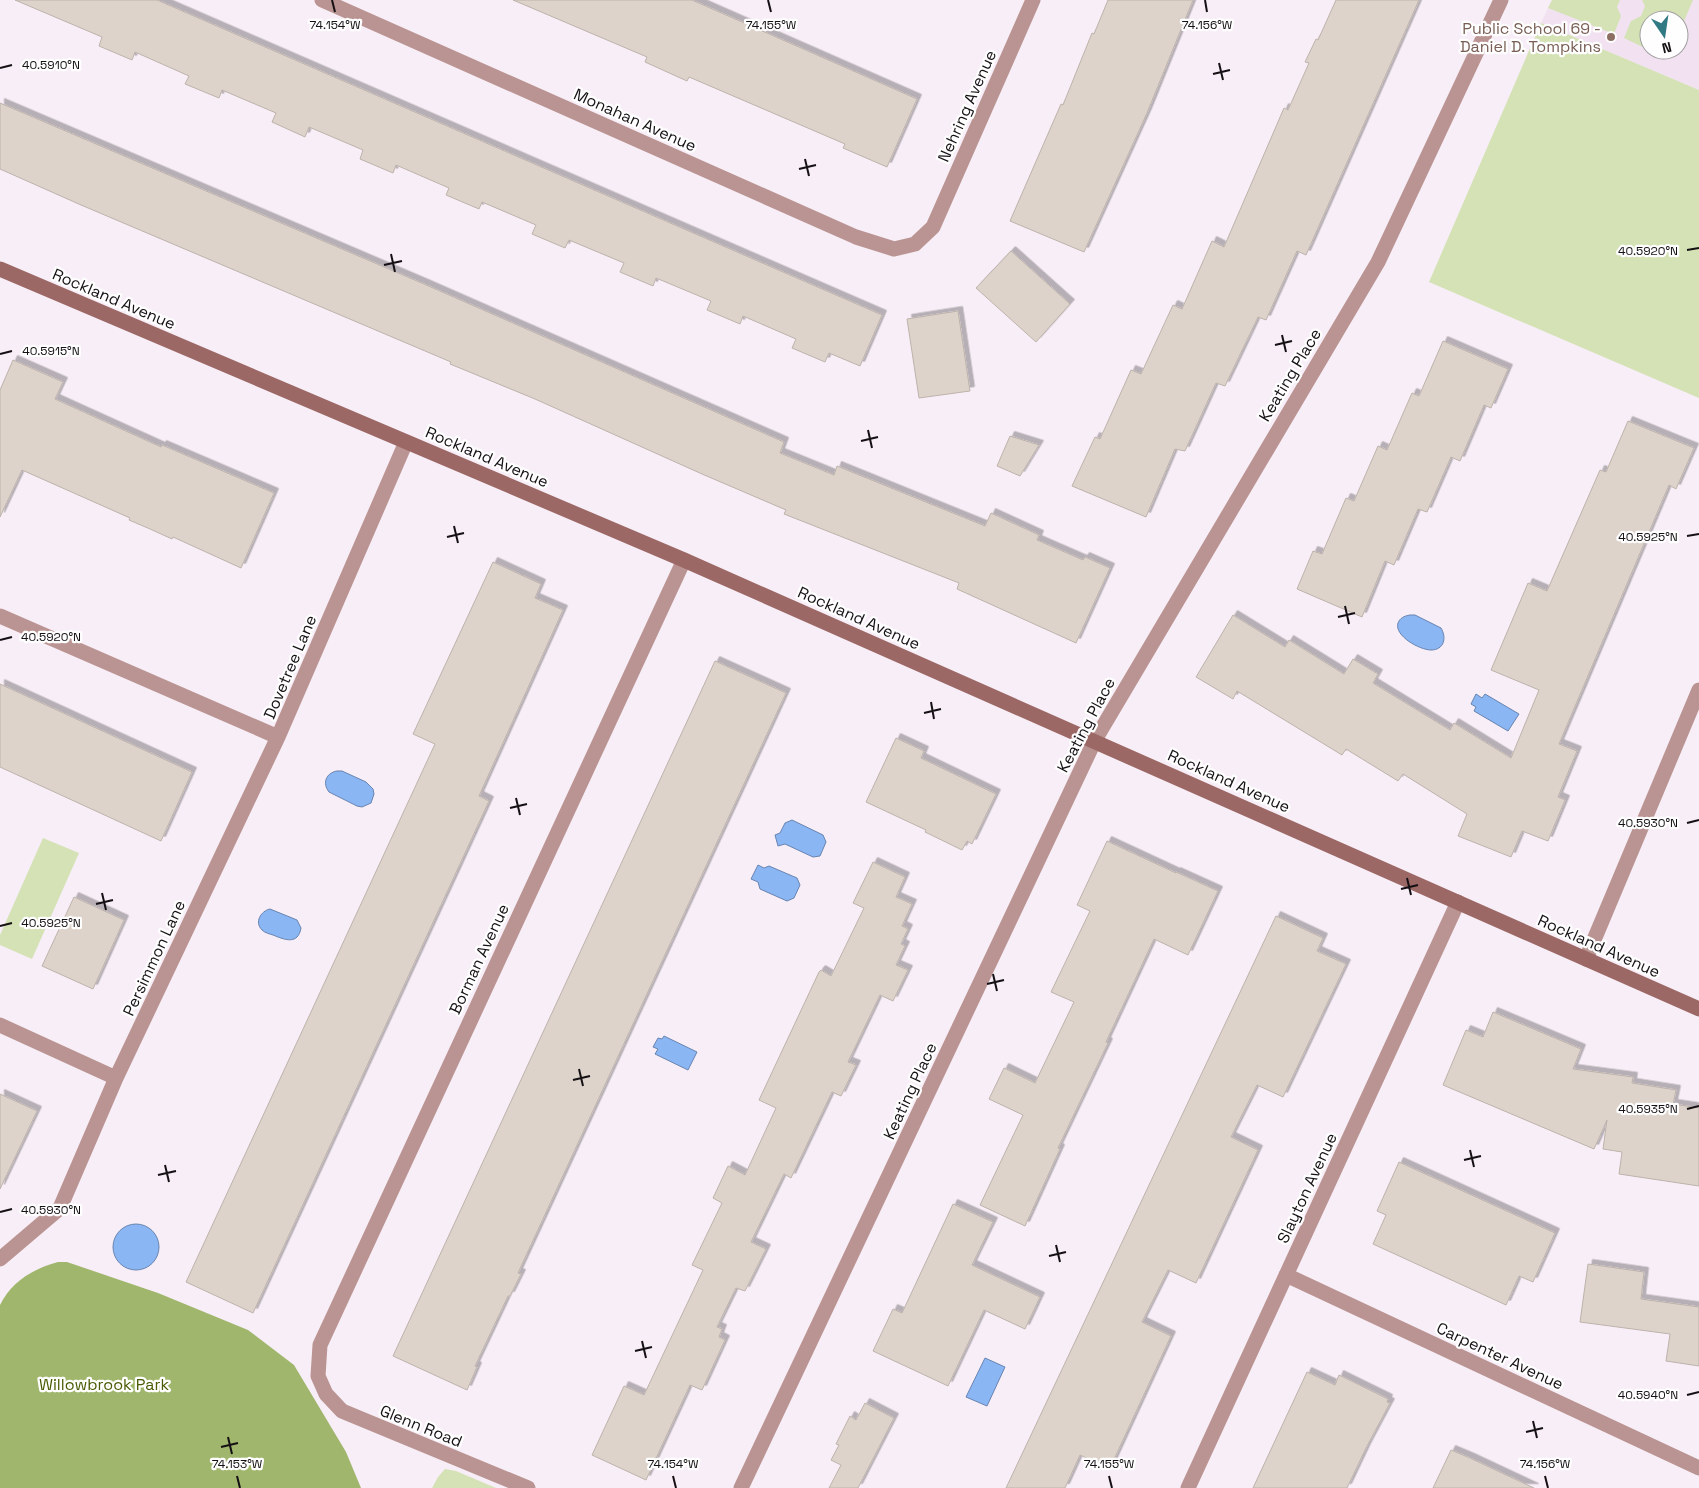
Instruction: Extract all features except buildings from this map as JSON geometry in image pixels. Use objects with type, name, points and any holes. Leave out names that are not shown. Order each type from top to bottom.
[{"type":"street","name":"Monahan Avenue","points":[[322,0],[856,237],[894,249],[915,244],[932,227]]},
{"type":"street","name":"Nehring Avenue","points":[[932,227],[1033,0]]},
{"type":"street","name":"Keating Place","points":[[741,1488],[1095,740],[1378,262],[1501,0]]},
{"type":"street","name":"Rockland Avenue","points":[[0,269],[684,560],[1699,1008]]},
{"type":"street","name":"Dovetree Lane","points":[[0,616],[278,738],[406,442]]},
{"type":"street","name":"Borman Avenue","points":[[318,1376],[320,1345],[684,560]]},
{"type":"street","points":[[1586,959],[1699,690]]},
{"type":"street","name":"Persimmon Lane","points":[[0,1259],[60,1208],[116,1078],[278,738]]},
{"type":"street","name":"Slayton Avenue","points":[[1188,1488],[1458,902]]},
{"type":"street","points":[[0,1025],[116,1078]]},
{"type":"street","name":"Carpenter Avenue","points":[[1286,1275],[1699,1468]]},
{"type":"street","name":"Glenn Road","points":[[318,1376],[331,1400],[347,1414],[528,1488]]},
{"type":"shaded area","name":"Public School 69 - Daniel D. Tompkins","points":[[1552,0],[1699,0],[1699,90],[1541,23]]},
{"type":"green space","points":[[1552,0],[1620,0],[1617,7],[1621,16],[1614,34],[1548,8]]},
{"type":"green space","points":[[1642,0],[1693,0],[1689,10],[1643,10],[1645,6]]},
{"type":"green space","points":[[1639,17],[1639,45],[1624,38],[1631,21]]},
{"type":"green space","points":[[1541,23],[1699,90],[1699,398],[1429,282]]},
{"type":"green space","points":[[43,838],[79,853],[32,959],[0,945],[0,935]]},
{"type":"green space","name":"Willowbrook Park","points":[[58,1262],[67,1262],[158,1293],[248,1330],[294,1365],[346,1452],[361,1488],[0,1488],[0,1305],[11,1289],[24,1277],[40,1268]]},
{"type":"green space","points":[[445,1469],[456,1471],[496,1488],[432,1488]]},
{"type":"water","points":[[1415,615],[1441,628],[1444,639],[1439,648],[1431,650],[1421,648],[1400,633],[1398,623],[1402,618]]},
{"type":"water","points":[[1476,694],[1482,698],[1485,694],[1519,714],[1508,731],[1474,711],[1476,707],[1471,704]]},
{"type":"water","points":[[342,771],[366,782],[373,789],[374,794],[371,803],[362,807],[357,806],[329,792],[326,779],[330,774]]},
{"type":"water","points":[[792,820],[823,835],[826,842],[820,856],[813,857],[785,844],[778,846],[775,835],[780,833],[785,823]]},
{"type":"water","points":[[758,865],[764,868],[769,866],[797,878],[800,885],[794,898],[787,901],[760,889],[758,882],[751,879]]},
{"type":"water","points":[[270,909],[297,920],[301,928],[297,937],[290,940],[262,930],[259,924],[261,914]]},
{"type":"water","points":[[664,1036],[697,1052],[688,1070],[655,1054],[658,1049],[653,1047],[658,1038],[662,1039]]},
{"type":"water","points":[[136,1224],[149,1228],[155,1234],[159,1247],[155,1260],[149,1266],[136,1270],[123,1266],[117,1260],[113,1247],[117,1234],[123,1228]]},
{"type":"water","points":[[985,1358],[1005,1367],[987,1406],[966,1397]]},
{"type":"place","name":"Public School 69 - Daniel D. Tompkins","points":[[1611,37]]}]
